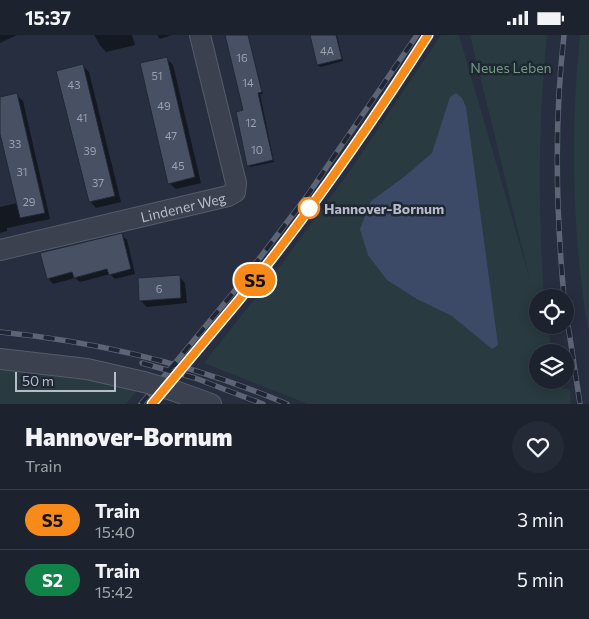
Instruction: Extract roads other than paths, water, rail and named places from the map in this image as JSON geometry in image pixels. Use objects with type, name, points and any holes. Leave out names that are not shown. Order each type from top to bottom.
[{"type":"street","name":"Lindener Weg","points":[[0,250],[228,196],[236,192],[236,183],[200,35]]},
{"type":"street","points":[[0,359],[87,369],[144,382],[211,404]]},
{"type":"water","points":[[456,93],[462,98],[466,107],[498,345],[492,349],[452,316],[417,299],[387,280],[368,255],[360,229],[371,201],[404,177],[432,153],[450,97]]},
{"type":"railway","points":[[141,404],[233,293],[307,196],[417,35]]},
{"type":"railway","points":[[152,404],[240,299],[315,200],[428,35]]},
{"type":"railway","points":[[563,289],[559,232],[557,133],[564,35]]},
{"type":"railway","points":[[0,332],[74,342],[146,357],[217,378],[287,404]]},
{"type":"railway","points":[[569,334],[580,404]]},
{"type":"railway","points":[[142,363],[195,378],[263,404]]},
{"type":"train","name":"S5","points":[[152,404],[240,299],[265,266],[344,159],[428,35]]},
{"type":"place","name":"Hannover-Bornum","points":[[309,208]]},
{"type":"park label","name":"Neues Leben","points":[[511,67]]}]
